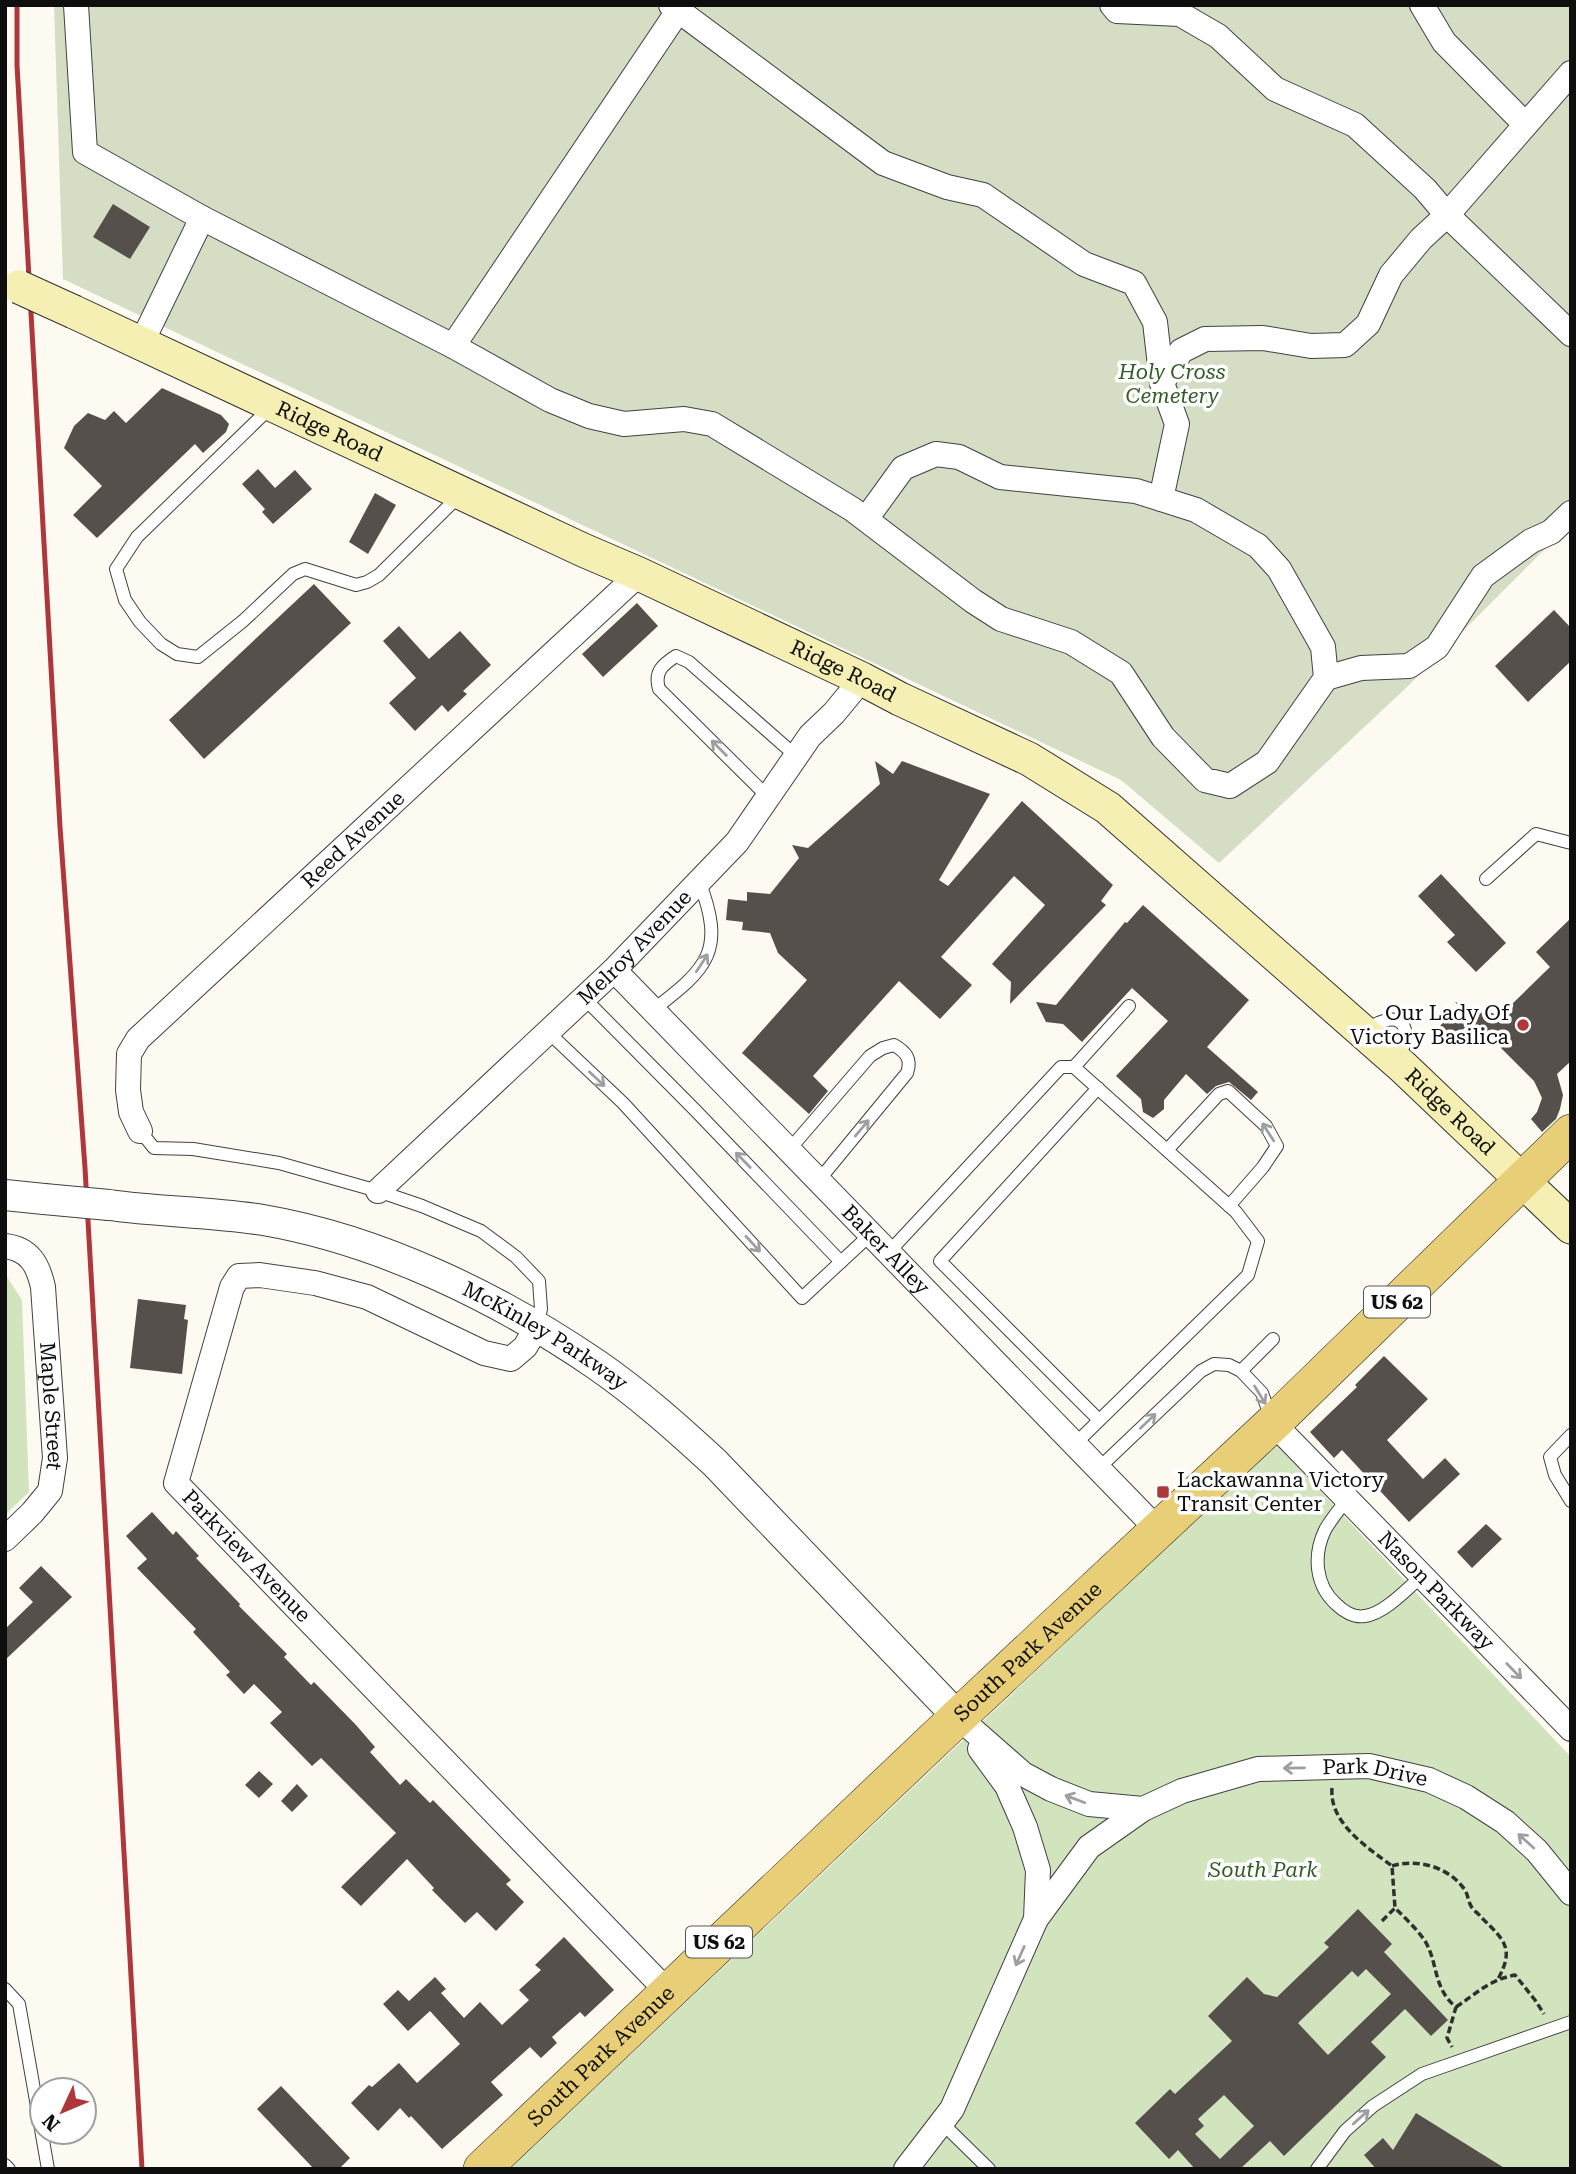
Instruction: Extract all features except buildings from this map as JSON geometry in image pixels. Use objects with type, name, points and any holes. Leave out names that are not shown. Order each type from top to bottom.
[{"type":"main road","name":"Ridge Road","points":[[9,284],[639,574],[1029,759],[1108,808],[1396,1061],[1571,1227]]},
{"type":"main road","name":"South Park Avenue","points":[[482,2169],[667,1991],[1273,1423],[1571,1133]]},
{"type":"street","points":[[76,5],[85,152],[202,218],[453,346],[550,400],[589,416],[624,424],[684,419],[712,424],[852,509],[1001,619],[1071,642],[1121,673],[1163,737],[1205,780],[1230,786],[1267,762],[1326,678],[1361,668],[1409,666],[1437,648],[1483,576],[1531,541],[1550,531],[1571,513]]},
{"type":"street","points":[[1112,5],[1117,11],[1180,14],[1218,36],[1275,89],[1355,125],[1425,189],[1447,215],[1571,334]]},
{"type":"street","points":[[1422,5],[1444,42],[1525,124]]},
{"type":"street","points":[[453,346],[677,7],[883,163],[947,187],[983,195],[1084,264],[1134,283],[1155,322],[1162,383],[1177,424],[1161,499]]},
{"type":"street","points":[[1162,383],[1181,351],[1205,339],[1263,338],[1311,346],[1345,345],[1368,324],[1391,275],[1571,73]]},
{"type":"street","points":[[141,344],[202,218]]},
{"type":"street","points":[[866,519],[903,468],[936,454],[959,457],[1000,477],[1136,491],[1196,510],[1258,546],[1279,569],[1323,648],[1326,678]]},
{"type":"street","name":"Reed Avenue","points":[[140,1131],[131,1112],[128,1090],[129,1054],[138,1039],[639,574]]},
{"type":"street","name":"Melroy Avenue","points":[[378,1191],[614,970],[737,842],[810,736],[834,713],[862,679]]},
{"type":"street","name":"Baker Alley","points":[[614,970],[1159,1531]]},
{"type":"street","name":"McKinley Parkway","points":[[5,1195],[261,1220],[373,1249],[501,1307],[597,1365],[681,1432],[715,1463],[958,1717]]},
{"type":"street","name":"Maple Street","points":[[5,1246],[18,1247],[39,1270],[43,1287],[55,1458],[50,1490],[32,1513],[5,1539]]},
{"type":"street","name":"Parkview Avenue","points":[[537,1327],[525,1347],[511,1359],[484,1353],[367,1297],[315,1283],[260,1275],[239,1276],[232,1287],[176,1483],[667,1991]]},
{"type":"street","name":"Nason Parkway","points":[[1273,1423],[1571,1729]]},
{"type":"street","points":[[958,1717],[1023,1774],[1051,1789],[1089,1804],[1143,1809]]},
{"type":"street","name":"Park Drive","points":[[958,1717],[1007,1786],[1025,1827],[1038,1870],[1036,1919]]},
{"type":"street","name":"Park Drive","points":[[906,2169],[952,2109],[1036,1919],[1089,1847],[1143,1809],[1182,1791],[1258,1769],[1369,1766],[1429,1780],[1466,1797],[1504,1822],[1537,1851],[1571,1893]]},
{"type":"lane","points":[[273,405],[137,537],[116,569],[125,600],[139,622],[161,644],[177,654],[198,657],[243,621],[293,574],[305,569],[356,585],[367,582],[379,575],[461,493]]},
{"type":"lane","points":[[767,796],[659,689],[656,680],[659,670],[676,656],[689,662],[796,756]]},
{"type":"lane","points":[[1486,879],[1536,834],[1571,842]]},
{"type":"lane","points":[[653,1010],[683,987],[702,967],[709,954],[712,926],[708,903],[699,881]]},
{"type":"lane","points":[[584,998],[841,1262]]},
{"type":"lane","points":[[1074,1067],[1129,1006]]},
{"type":"lane","points":[[548,1032],[623,1103],[802,1298],[871,1234]]},
{"type":"lane","points":[[789,1150],[870,1056],[894,1045],[906,1052],[910,1065],[907,1073],[819,1180]]},
{"type":"lane","points":[[889,1252],[1061,1067],[1074,1067],[1229,1206],[1258,1241],[1248,1275],[1075,1444]]},
{"type":"lane","points":[[1098,1088],[940,1261],[1099,1420]]},
{"type":"lane","points":[[1167,1150],[1219,1094],[1227,1091],[1266,1126],[1277,1146],[1263,1167],[1229,1206]]},
{"type":"lane","points":[[140,1131],[154,1147],[193,1149],[279,1163],[378,1191],[481,1231],[516,1257],[540,1281],[541,1310],[537,1327]]},
{"type":"lane","points":[[1241,1371],[1273,1339]]},
{"type":"lane","points":[[1099,1468],[1201,1371],[1214,1364],[1229,1365],[1241,1371],[1262,1393],[1273,1423]]},
{"type":"lane","points":[[1571,1436],[1550,1457],[1555,1475],[1571,1501]]},
{"type":"lane","points":[[1347,1499],[1326,1529],[1319,1548],[1319,1578],[1328,1596],[1345,1612],[1364,1616],[1382,1609],[1422,1576]]},
{"type":"lane","points":[[5,1990],[19,2004],[48,2169]]},
{"type":"lane","points":[[1317,2169],[1345,2131],[1373,2106],[1422,2074],[1571,2022]]},
{"type":"lane","points":[[942,2123],[989,2169]]},
{"type":"lane","points":[[5,2165],[9,2169]]},
{"type":"path","points":[[1333,1767],[1331,1796],[1343,1825],[1392,1866],[1395,1908],[1424,1940],[1430,1951],[1435,1975],[1450,2002],[1456,2007]]},
{"type":"path","points":[[1392,1866],[1405,1862],[1427,1865],[1451,1875],[1466,1892],[1471,1906],[1500,1937],[1507,1953],[1507,1962],[1497,1979]]},
{"type":"path","points":[[1382,1921],[1395,1908]]},
{"type":"path","points":[[1458,2061],[1447,2038],[1456,2007],[1474,1992],[1497,1979],[1516,1975],[1552,2028]]},
{"type":"green space","name":"Holy Cross Cemetery","points":[[54,5],[1571,5],[1571,523],[1407,687],[1219,863],[1121,780],[63,279]]},
{"type":"green space","points":[[5,1274],[22,1300],[29,1492],[5,1515]]},
{"type":"green space","name":"South Park","points":[[1276,1444],[1571,1757],[1571,2169],[510,2169]]},
{"type":"railway","points":[[17,5],[17,65],[60,827],[85,1168],[142,2169]]},
{"type":"place","name":"Our Lady Of Victory Basilica","points":[[1523,1025]]},
{"type":"place","name":"Lackawanna Victory Transit Center","points":[[1163,1492]]}]
